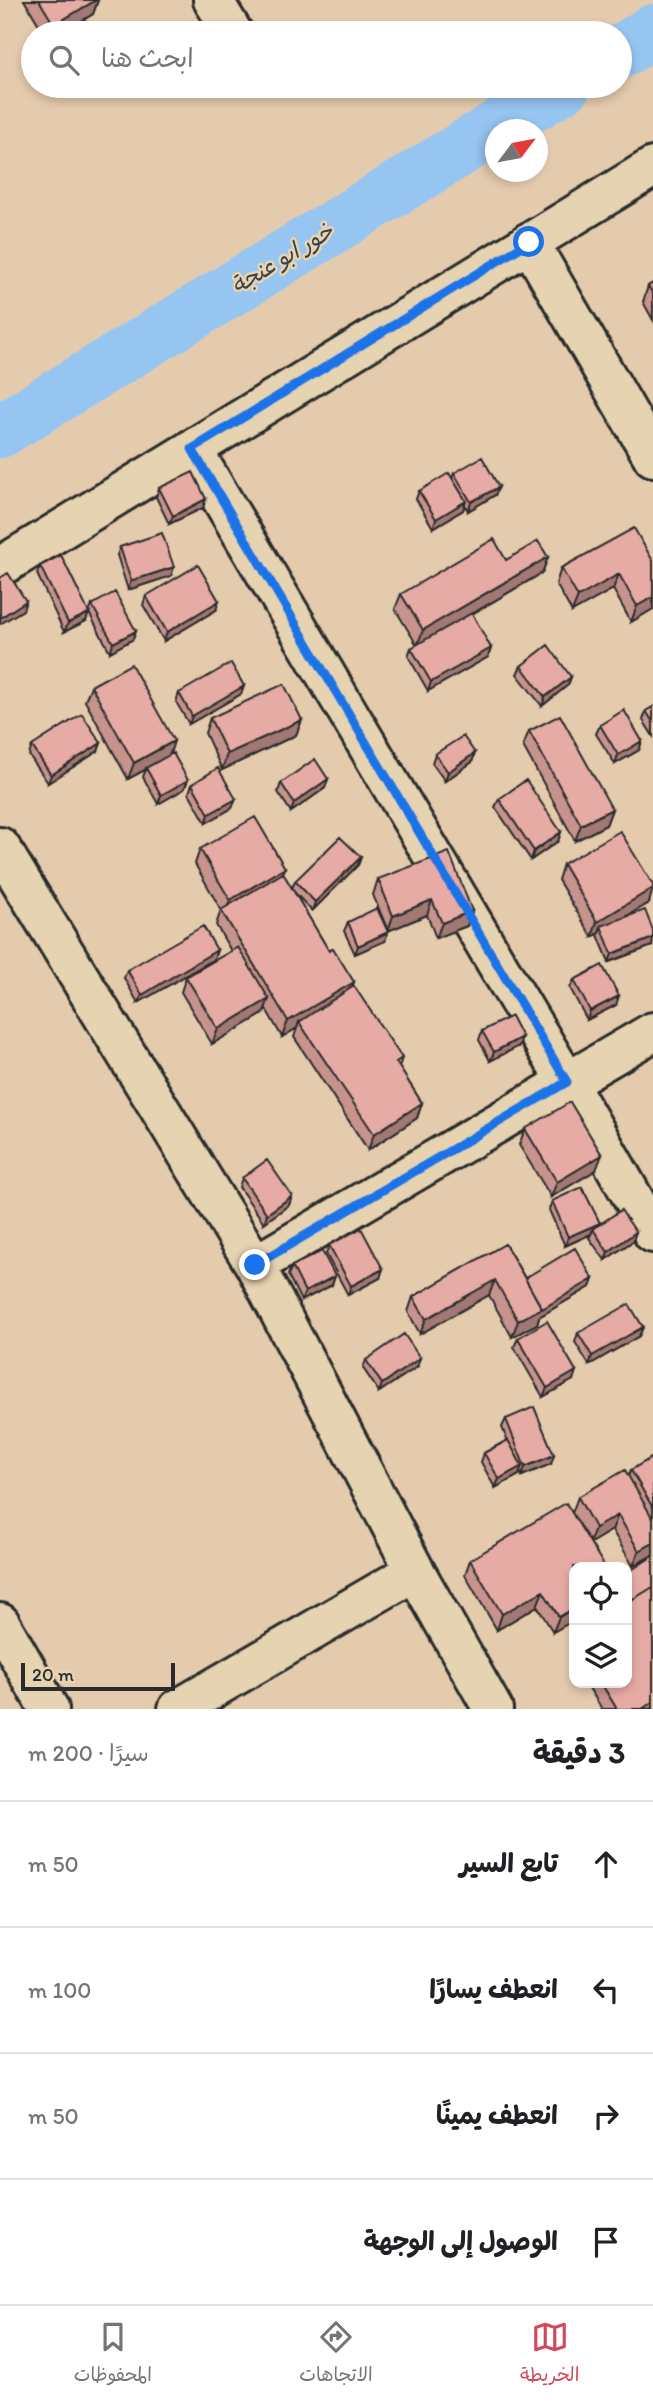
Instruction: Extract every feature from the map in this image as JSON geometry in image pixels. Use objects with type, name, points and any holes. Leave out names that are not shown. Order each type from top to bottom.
[{"type":"street","points":[[213,0],[226,21]]},
{"type":"street","points":[[0,567],[653,167]]},
{"type":"street","points":[[529,242],[653,457]]},
{"type":"street","points":[[192,449],[567,1082],[653,1233]]},
{"type":"street","points":[[0,847],[255,1265],[415,1571],[493,1709]]},
{"type":"street","points":[[255,1265],[653,1032]]},
{"type":"street","points":[[178,1709],[415,1571]]},
{"type":"street","points":[[0,1623],[48,1709]]},
{"type":"building","points":[[39,0],[96,0],[61,21],[52,21]]},
{"type":"building","points":[[482,457],[499,487],[471,502],[454,473]]},
{"type":"building","points":[[193,472],[206,499],[173,516],[159,488]]},
{"type":"building","points":[[449,473],[466,501],[436,519],[419,491]]},
{"type":"building","points":[[634,528],[653,561],[653,597],[637,606],[619,574],[578,597],[561,568]]},
{"type":"building","points":[[162,533],[174,567],[131,581],[120,547]]},
{"type":"building","points":[[494,539],[506,560],[538,541],[548,557],[423,630],[401,594]]},
{"type":"building","points":[[61,555],[89,613],[68,623],[40,566]]},
{"type":"building","points":[[198,565],[219,601],[167,632],[146,596]]},
{"type":"building","points":[[8,573],[26,601],[0,618],[0,578]]},
{"type":"building","points":[[115,592],[136,631],[113,643],[92,605]]},
{"type":"building","points":[[472,613],[491,648],[431,682],[411,648]]},
{"type":"building","points":[[548,645],[571,677],[545,697],[521,666]]},
{"type":"building","points":[[231,663],[244,686],[192,716],[179,693]]},
{"type":"building","points":[[131,664],[174,741],[134,763],[91,686]]},
{"type":"building","points":[[284,684],[302,720],[227,754],[210,718]]},
{"type":"building","points":[[653,707],[653,722],[646,711]]},
{"type":"building","points":[[624,710],[642,741],[618,755],[600,725]]},
{"type":"building","points":[[82,714],[101,743],[51,775],[32,746]]},
{"type":"building","points":[[560,715],[612,809],[581,825],[529,731]]},
{"type":"building","points":[[463,736],[475,753],[448,772],[435,754]]},
{"type":"building","points":[[173,753],[188,780],[161,795],[146,768]]},
{"type":"building","points":[[315,759],[328,779],[294,803],[281,783]]},
{"type":"building","points":[[218,768],[236,799],[209,814],[192,784]]},
{"type":"building","points":[[526,780],[561,832],[534,851],[499,799]]},
{"type":"building","points":[[255,817],[285,868],[230,900],[200,849]]},
{"type":"building","points":[[620,831],[653,888],[597,922],[563,864]]},
{"type":"building","points":[[340,837],[361,857],[315,902],[295,881]]},
{"type":"building","points":[[449,852],[472,911],[442,923],[432,900],[393,916],[378,879]]},
{"type":"building","points":[[283,873],[329,951],[333,948],[354,982],[288,1021],[221,910]]},
{"type":"building","points":[[377,908],[388,932],[358,946],[348,922]]},
{"type":"building","points":[[645,910],[653,938],[612,954],[601,926]]},
{"type":"building","points":[[203,926],[217,950],[142,995],[127,970]]},
{"type":"building","points":[[238,947],[269,999],[218,1029],[186,977]]},
{"type":"building","points":[[602,965],[619,996],[590,1011],[574,980]]},
{"type":"building","points":[[354,986],[402,1058],[396,1062],[422,1103],[374,1134],[299,1022]]},
{"type":"building","points":[[511,1016],[522,1037],[494,1052],[482,1031]]},
{"type":"building","points":[[570,1102],[602,1155],[557,1182],[525,1129]]},
{"type":"building","points":[[267,1160],[292,1196],[267,1214],[242,1178]]},
{"type":"building","points":[[582,1187],[600,1223],[568,1237],[552,1201]]},
{"type":"building","points":[[621,1210],[636,1232],[608,1252],[593,1229]]},
{"type":"building","points":[[361,1228],[383,1269],[351,1286],[329,1245]]},
{"type":"building","points":[[505,1244],[542,1308],[518,1321],[495,1280],[426,1319],[413,1297]]},
{"type":"building","points":[[575,1248],[593,1279],[542,1309],[525,1278]]},
{"type":"building","points":[[322,1251],[335,1276],[305,1292],[292,1266]]},
{"type":"building","points":[[629,1304],[643,1327],[592,1356],[578,1333]]},
{"type":"building","points":[[547,1321],[576,1371],[547,1388],[518,1338]]},
{"type":"building","points":[[404,1334],[420,1358],[382,1384],[366,1360]]},
{"type":"building","points":[[534,1407],[554,1455],[525,1467],[506,1419]]},
{"type":"building","points":[[508,1440],[522,1466],[499,1479],[484,1453]]},
{"type":"building","points":[[653,1457],[653,1508],[631,1470]]},
{"type":"building","points":[[625,1470],[653,1519],[653,1543],[639,1551],[618,1515],[595,1528],[578,1497]]},
{"type":"building","points":[[566,1503],[602,1562],[569,1562],[569,1611],[559,1617],[543,1591],[502,1614],[470,1560]]},
{"type":"building","points":[[653,1556],[653,1587],[633,1599],[632,1598],[632,1570]]},
{"type":"building","points":[[653,1587],[653,1702],[642,1709],[617,1709],[604,1688],[632,1688],[632,1600]]},
{"type":"waterway","name":"خور ابو عنجة","points":[[632,44],[653,31]]},
{"type":"waterway","name":"خور ابو عنجة","points":[[0,431],[544,98]]},
{"type":"route","points":[[255,1265],[567,1082],[192,449],[529,242]]}]
